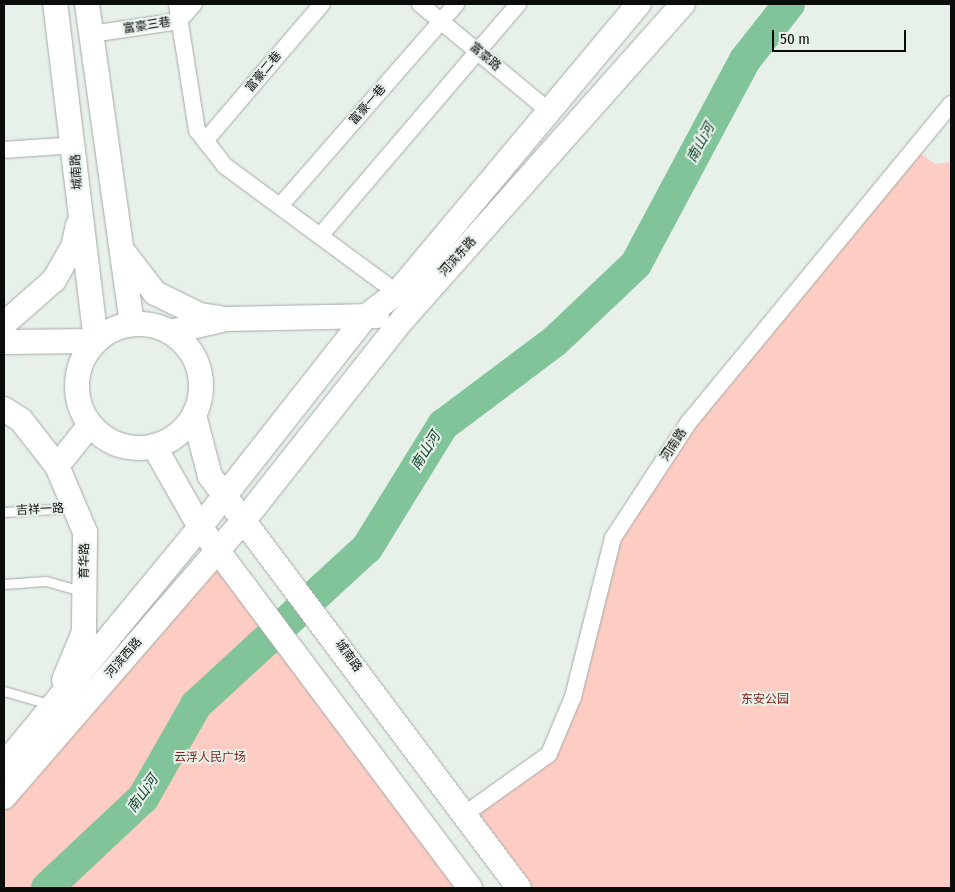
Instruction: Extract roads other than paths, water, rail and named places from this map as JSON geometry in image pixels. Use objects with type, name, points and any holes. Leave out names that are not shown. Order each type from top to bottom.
[{"type":"main road","name":"城南路","points":[[55,4],[75,145],[79,216],[96,341]]},
{"type":"main road","points":[[87,4],[132,324]]},
{"type":"main road","name":"河滨东路","points":[[225,496],[366,316],[397,293],[639,4]]},
{"type":"main road","name":"河滨东路","points":[[244,519],[404,318],[682,4]]},
{"type":"main road","points":[[4,324],[54,280],[73,247],[79,216]]},
{"type":"main road","points":[[121,248],[155,293],[200,315],[226,318],[366,316],[404,318]]},
{"type":"main road","points":[[4,342],[96,341],[132,324],[170,332],[226,318]]},
{"type":"main road","name":"城南路","points":[[90,425],[119,445],[154,446],[178,435],[194,415],[200,397],[198,369],[185,344],[170,332]]},
{"type":"main road","points":[[57,466],[90,425],[76,391],[85,355],[96,341]]},
{"type":"main road","name":"育华路","points":[[4,409],[21,420],[57,466],[85,532],[84,632],[53,705]]},
{"type":"main road","name":"城南路","points":[[194,415],[210,476],[268,547],[519,888]]},
{"type":"main road","points":[[154,446],[200,527],[470,888]]},
{"type":"main road","name":"河滨西路","points":[[4,765],[225,496]]},
{"type":"main road","name":"河滨西路","points":[[4,797],[244,519]]},
{"type":"street","points":[[177,4],[188,97],[197,130],[205,141],[225,166],[397,293]]},
{"type":"street","name":"富豪三巷","points":[[91,34],[179,21],[194,4]]},
{"type":"street","name":"富豪二巷","points":[[205,141],[322,4]]},
{"type":"street","name":"富豪路","points":[[420,4],[549,111]]},
{"type":"street","name":"富豪一巷","points":[[280,206],[456,4]]},
{"type":"street","points":[[320,236],[518,4]]},
{"type":"street","name":"河南路","points":[[465,814],[549,754],[573,698],[613,538],[688,422],[951,104]]},
{"type":"street","points":[[4,150],[75,145]]},
{"type":"lane","name":"吉祥一路","points":[[4,512],[76,508]]},
{"type":"lane","points":[[4,584],[46,581],[84,592]]},
{"type":"lane","points":[[4,692],[53,705]]},
{"type":"waterway","name":"南山河","points":[[47,888],[143,798],[196,705],[367,548],[443,425],[555,341],[636,264],[745,60],[789,4]]},
{"type":"park label","name":"东安公园","points":[[765,700]]},
{"type":"park label","name":"云浮人民广场","points":[[210,758]]}]
